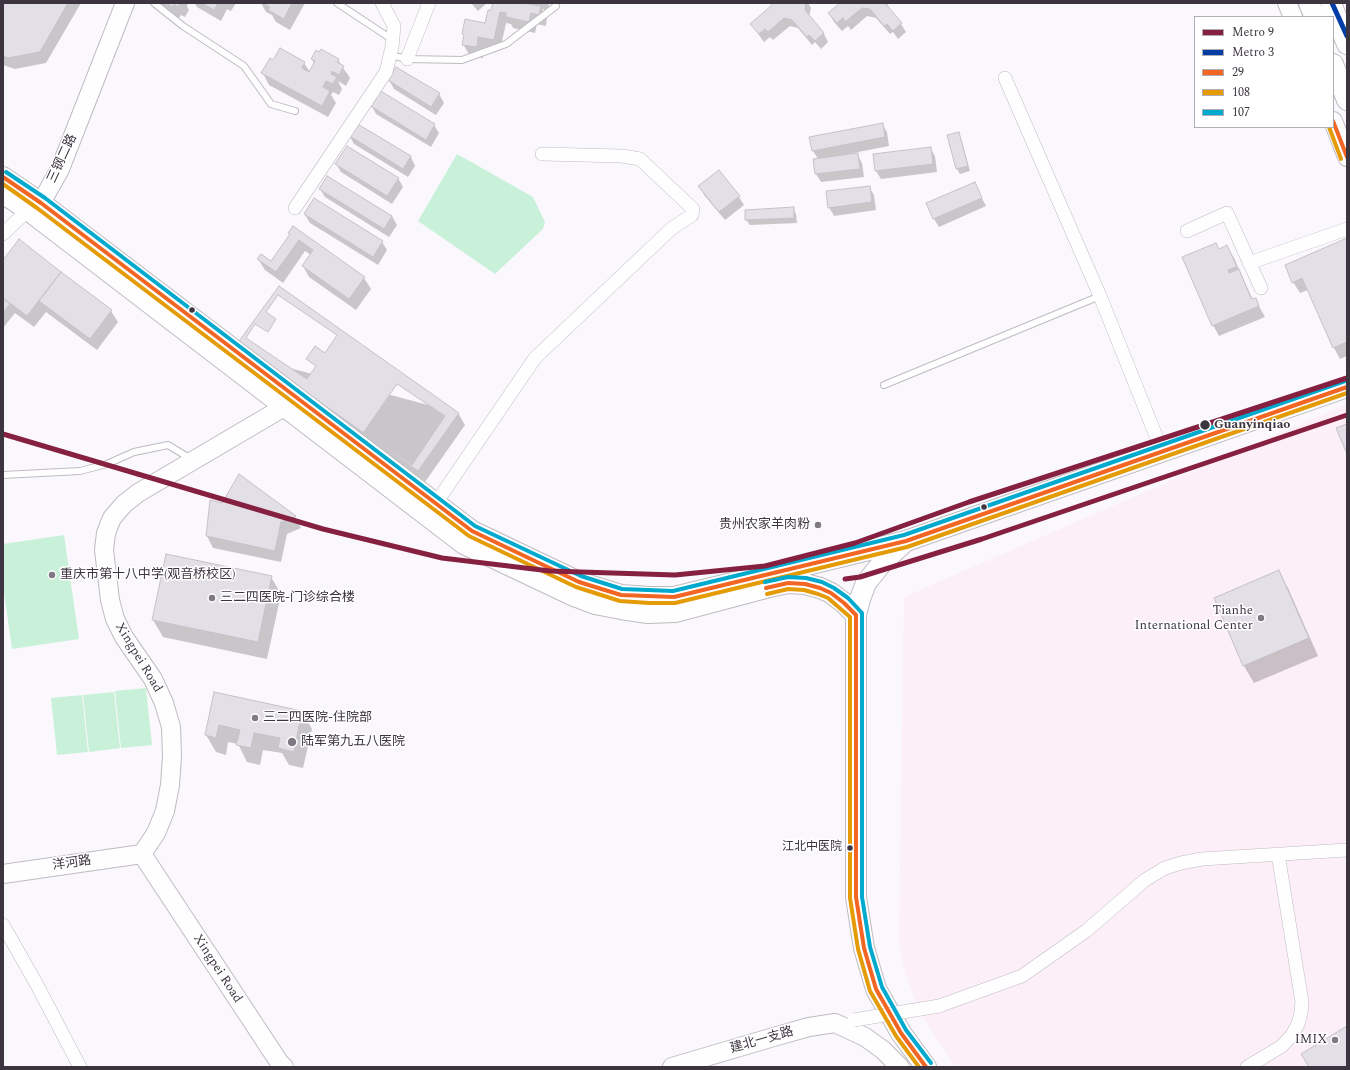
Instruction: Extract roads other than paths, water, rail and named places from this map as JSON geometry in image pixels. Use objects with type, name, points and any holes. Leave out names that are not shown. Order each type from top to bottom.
[{"type":"main road","points":[[1309,3],[1314,16]]},
{"type":"main road","points":[[1331,3],[1347,44]]},
{"type":"main road","points":[[1334,67],[1347,100]]},
{"type":"main road","points":[[3,177],[34,203],[291,403],[464,544],[574,596],[595,604],[621,609],[648,612],[675,612],[769,587],[788,584],[805,584],[831,593],[856,615]]},
{"type":"main road","points":[[3,193],[34,203]]},
{"type":"main road","points":[[291,403],[436,503],[472,531],[579,582],[622,595],[674,597],[906,541],[1347,387]]},
{"type":"main road","points":[[906,541],[882,563],[866,583],[856,615],[856,897],[864,948],[876,989],[901,1033],[926,1067]]},
{"type":"street","name":"三钢二路","points":[[34,203],[111,3]]},
{"type":"street","name":"三钢二路","points":[[34,203],[60,169],[74,137],[124,3]]},
{"type":"street","points":[[295,208],[386,72],[393,40],[394,26],[382,3]]},
{"type":"street","points":[[407,59],[429,3]]},
{"type":"street","points":[[1287,3],[1293,16]]},
{"type":"street","points":[[1005,78],[1100,296],[1162,451]]},
{"type":"street","points":[[1334,124],[1347,157]]},
{"type":"street","points":[[436,503],[535,358],[670,229],[692,215],[693,209],[640,159],[622,156],[542,154]]},
{"type":"street","points":[[3,234],[34,203]]},
{"type":"street","points":[[1187,231],[1227,213],[1261,288]]},
{"type":"street","points":[[1249,263],[1347,229]]},
{"type":"street","name":"Xingpei Road","points":[[280,1066],[142,854],[156,833],[165,811],[170,784],[172,756],[170,727],[164,703],[153,679],[124,637],[115,619],[110,600],[104,550],[106,533],[112,518],[124,504],[138,493],[291,403]]},
{"type":"street","name":"建北一支路","points":[[672,1067],[809,1027],[940,1006],[1022,976],[1086,931],[1145,880],[1165,868],[1202,859],[1347,850]]},
{"type":"street","name":"洋河路","points":[[3,874],[142,854]]},
{"type":"street","points":[[1247,1067],[1282,1046],[1292,1035],[1298,1024],[1301,1013],[1302,1002],[1278,854]]},
{"type":"street","points":[[3,924],[80,1067]]},
{"type":"street","points":[[835,1023],[865,1036],[883,1050],[900,1067]]},
{"type":"lane","points":[[154,3],[183,26],[244,66],[272,104],[295,111]]},
{"type":"lane","points":[[337,3],[393,40]]},
{"type":"lane","points":[[390,55],[407,59],[462,60],[506,44],[556,6]]},
{"type":"lane","points":[[884,385],[1100,296]]},
{"type":"lane","points":[[3,475],[80,471],[107,464],[134,452],[168,445],[193,460]]},
{"type":"metro line","name":"3","points":[[1332,3],[1347,36]]},
{"type":"metro line","name":"9","points":[[3,434],[323,529],[442,558],[550,571],[675,575],[765,566],[855,543],[969,502],[1347,378]]},
{"type":"metro line","name":"9","points":[[845,579],[860,577],[982,539],[1347,415]]},
{"type":"place","name":"Guanyinqiao","points":[[1205,425]]},
{"type":"place","name":"贵州农家羊肉粉","points":[[818,525]]},
{"type":"place","name":"重庆市第十八中学(观音桥校区)","points":[[52,575]]},
{"type":"place","name":"三二四医院-门诊综合楼","points":[[212,598]]},
{"type":"place","name":"Tianhe International Center","points":[[1261,618]]},
{"type":"place","name":"三二四医院-住院部","points":[[255,718]]},
{"type":"place","name":"陆军第九五八医院","points":[[292,742]]},
{"type":"place","name":"江北中医院","points":[[850,848]]},
{"type":"place","name":"IMIX","points":[[1335,1040]]}]
